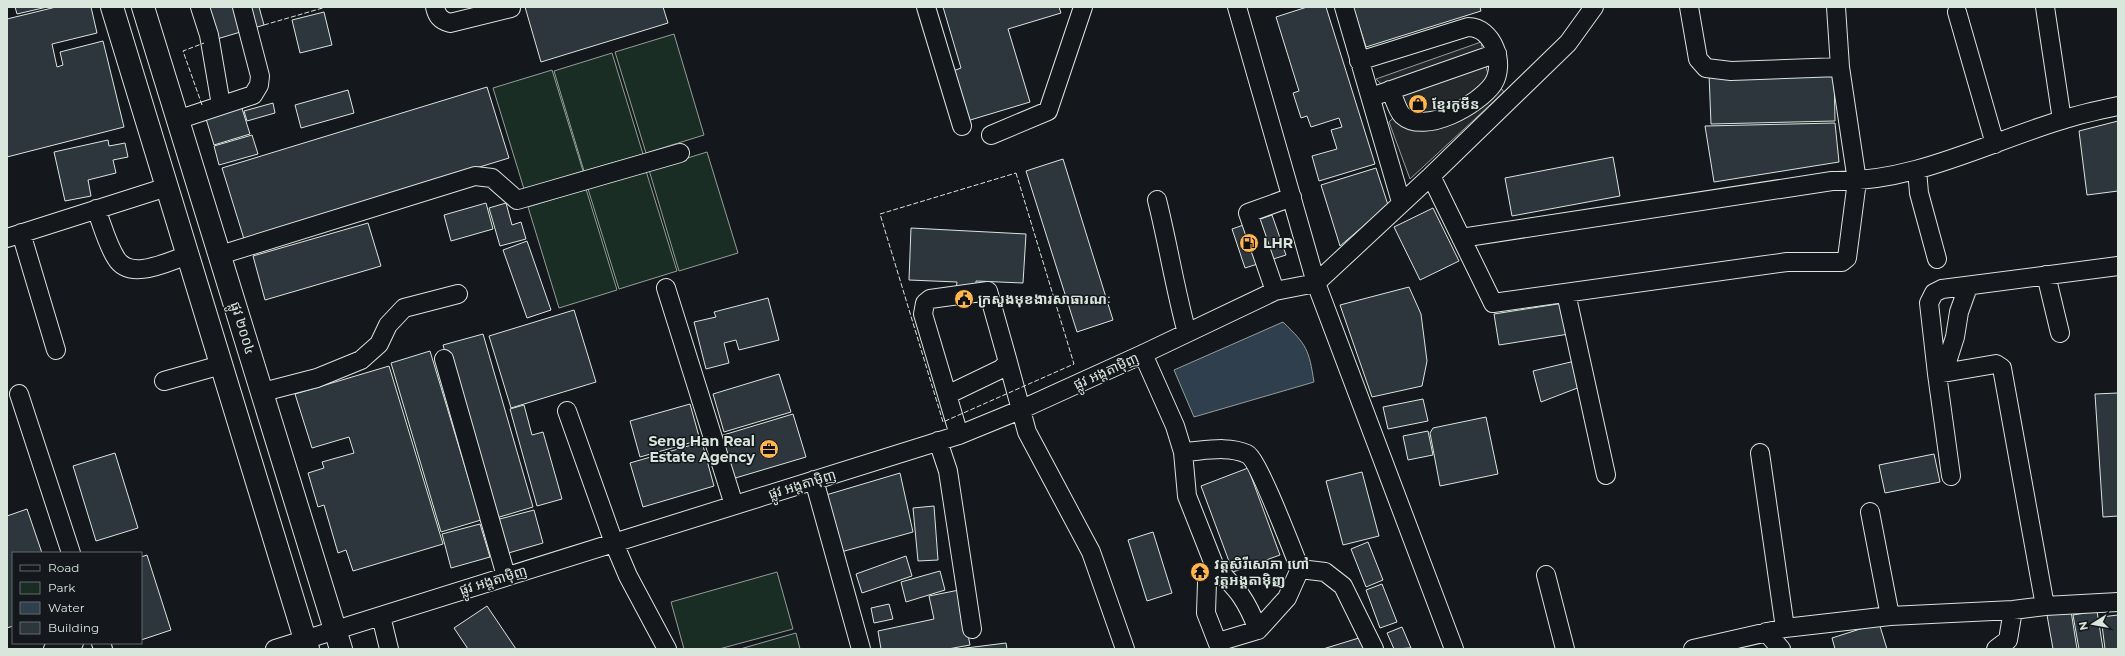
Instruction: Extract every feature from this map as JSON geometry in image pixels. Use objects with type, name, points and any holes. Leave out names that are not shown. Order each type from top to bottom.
[{"type":"main road","points":[[112,7],[307,644]]},
{"type":"main road","name":"ផ្លូវ ២០០៤","points":[[143,7],[263,392],[338,640]]},
{"type":"street","points":[[200,7],[209,35],[221,106]]},
{"type":"street","points":[[177,120],[253,94],[259,85],[260,76],[242,7]]},
{"type":"street","points":[[435,7],[437,16],[444,21],[450,22],[511,8]]},
{"type":"street","points":[[926,7],[962,126]]},
{"type":"street","points":[[991,135],[1048,111],[1083,7]]},
{"type":"street","points":[[1237,7],[1316,283],[1454,649]]},
{"type":"street","points":[[1344,7],[1401,202]]},
{"type":"street","points":[[1316,283],[1401,202],[1431,176],[1568,43],[1594,7]]},
{"type":"street","points":[[1689,7],[1698,59],[1706,68],[1731,70],[1840,67]]},
{"type":"street","points":[[1431,176],[1493,303],[1787,262],[1842,262],[1847,258],[1857,182],[1840,67],[1836,7]]},
{"type":"street","points":[[2045,7],[2062,120]]},
{"type":"street","points":[[1957,12],[1995,144]]},
{"type":"street","points":[[1359,61],[1468,27],[1479,28],[1491,39],[1497,53],[1498,71],[1493,83],[1484,93],[1452,116],[1418,122],[1409,119],[1401,114],[1390,90]]},
{"type":"street","points":[[1370,97],[1497,53]]},
{"type":"street","points":[[1461,238],[1832,181],[1857,182],[1917,170],[2062,120],[2118,106]]},
{"type":"street","points":[[220,255],[475,176],[492,178],[517,200],[680,153]]},
{"type":"street","points":[[1917,170],[1919,193],[1937,259]]},
{"type":"street","points":[[56,350],[14,235],[167,187]]},
{"type":"street","points":[[1275,291],[1248,213],[1292,197]]},
{"type":"street","points":[[1157,200],[1171,259],[1179,305],[1187,333]]},
{"type":"street","points":[[96,209],[116,259],[124,267],[134,269],[146,268],[188,254]]},
{"type":"street","points":[[1951,476],[1929,303],[1934,293],[1938,291],[2118,266]]},
{"type":"street","points":[[2046,276],[2060,333]]},
{"type":"street","name":"ផ្លូវ អង្តតាម៉ិញ","points":[[275,649],[338,640],[380,616],[959,434],[1020,410],[1143,354],[1275,291],[1316,283]]},
{"type":"street","points":[[1937,374],[1947,362],[1955,337],[1959,312],[1968,287]]},
{"type":"street","points":[[666,288],[734,505]]},
{"type":"street","points":[[959,434],[923,314],[925,303],[930,299],[988,291],[1027,432],[1091,552],[1125,649]]},
{"type":"street","points":[[1566,292],[1606,475]]},
{"type":"street","points":[[263,392],[317,378],[361,360],[379,344],[388,325],[404,308],[458,294]]},
{"type":"street","points":[[1143,354],[1175,426],[1183,452],[1187,496],[1215,567],[1240,593],[1248,605],[1258,630]]},
{"type":"street","points":[[444,359],[506,576]]},
{"type":"street","points":[[947,395],[1001,369],[1008,362]]},
{"type":"street","points":[[1937,374],[1996,364],[2002,368],[2045,606]]},
{"type":"street","points":[[164,381],[221,365]]},
{"type":"street","points":[[19,394],[71,552]]},
{"type":"street","points":[[567,411],[614,543],[628,576],[667,649]]},
{"type":"street","points":[[938,441],[948,471],[972,630]]},
{"type":"street","points":[[1183,452],[1234,449],[1249,455],[1259,472],[1300,569],[1287,598],[1258,630],[1219,645],[1206,612],[1207,582],[1215,567]]},
{"type":"street","points":[[1760,453],[1785,628]]},
{"type":"street","points":[[814,480],[861,649]]},
{"type":"street","points":[[1870,512],[1890,616]]},
{"type":"street","points":[[1300,569],[1325,572],[1343,586],[1374,649]]},
{"type":"street","points":[[1546,575],[1564,649]]},
{"type":"street","points":[[1693,649],[1785,628],[1890,616],[2013,610],[2045,606],[2118,602]]},
{"type":"street","points":[[1996,649],[2008,640],[2013,610]]},
{"type":"street","points":[[380,616],[389,649]]},
{"type":"street","points":[[1766,632],[1780,649]]},
{"type":"street","points":[[53,649],[70,644]]},
{"type":"green space","points":[[674,34],[704,135],[646,153],[615,52]]},
{"type":"green space","points":[[612,53],[643,154],[584,171],[554,71]]},
{"type":"green space","points":[[552,70],[583,171],[524,189],[493,88]]},
{"type":"green space","points":[[707,152],[738,253],[679,271],[649,170]]},
{"type":"green space","points":[[646,171],[677,271],[619,289],[588,189]]},
{"type":"green space","points":[[586,189],[617,290],[559,308],[528,207]]},
{"type":"green space","points":[[777,572],[793,629],[719,649],[684,649],[671,602]]},
{"type":"green space","points":[[796,633],[800,649],[740,649]]},
{"type":"shaded area","points":[[1481,42],[1487,71],[1504,92],[1410,179],[1389,122],[1405,107],[1376,79]]},
{"type":"water","points":[[1283,322],[1306,349],[1314,382],[1194,417],[1174,370]]},
{"type":"building","points":[[15,7],[47,7],[17,14]]},
{"type":"building","points":[[56,7],[91,7],[97,33],[52,44],[57,67],[63,65],[60,52],[103,41],[124,127],[7,157],[7,19]]},
{"type":"building","points":[[207,7],[259,7],[264,25],[217,39]]},
{"type":"building","points":[[525,7],[663,7],[668,23],[541,62]]},
{"type":"building","points":[[943,7],[1059,7],[1061,13],[1008,29],[1030,102],[967,121],[953,71],[961,68]]},
{"type":"building","points":[[1307,7],[1326,7],[1375,164],[1319,181],[1312,156],[1337,149],[1331,130],[1342,127],[1339,118],[1311,127],[1307,116],[1301,118],[1293,93],[1299,91],[1276,17]]},
{"type":"building","points":[[1353,7],[1480,7],[1481,11],[1366,47]]},
{"type":"building","points":[[324,12],[332,45],[300,53],[292,20]]},
{"type":"building","points":[[1834,72],[1835,121],[1711,124],[1709,74]]},
{"type":"building","points":[[487,87],[509,158],[244,239],[222,168]]},
{"type":"building","points":[[348,90],[354,113],[301,128],[295,105]]},
{"type":"building","points":[[239,99],[250,134],[214,145],[203,109]]},
{"type":"building","points":[[273,103],[275,113],[247,121],[244,111]]},
{"type":"building","points":[[2118,121],[2118,191],[2087,195],[2079,131]]},
{"type":"building","points":[[1835,123],[1839,162],[1714,182],[1705,126]]},
{"type":"building","points":[[252,135],[258,154],[219,165],[214,146]]},
{"type":"building","points":[[108,140],[109,146],[125,143],[128,157],[113,160],[116,173],[88,180],[91,196],[65,201],[54,152]]},
{"type":"building","points":[[1613,157],[1620,196],[1512,216],[1505,178]]},
{"type":"building","points":[[1063,159],[1113,320],[1077,332],[1026,171]]},
{"type":"building","points":[[1376,168],[1388,205],[1340,246],[1321,185]]},
{"type":"building","points":[[486,203],[493,229],[451,241],[444,215]]},
{"type":"building","points":[[506,203],[512,225],[521,222],[526,239],[500,246],[489,208]]},
{"type":"building","points":[[1433,208],[1459,261],[1420,280],[1394,227]]},
{"type":"building","points":[[1272,215],[1286,255],[1245,268],[1232,229]]},
{"type":"building","points":[[368,223],[381,266],[265,300],[253,256]]},
{"type":"building","name":"ក្រសួងមុខងារសាធារណៈ","points":[[911,228],[1026,234],[1023,283],[976,281],[976,291],[956,290],[957,282],[909,280]]},
{"type":"building","points":[[527,241],[551,310],[527,318],[503,250]]},
{"type":"building","points":[[1409,287],[1421,314],[1427,361],[1422,386],[1372,397],[1340,305]]},
{"type":"building","points":[[768,298],[779,340],[739,350],[736,340],[724,343],[729,363],[706,369],[694,322],[716,317],[714,312]]},
{"type":"building","points":[[1564,303],[1569,334],[1499,345],[1494,314]]},
{"type":"building","points":[[574,310],[596,382],[511,408],[489,336]]},
{"type":"building","points":[[483,334],[533,507],[493,519],[443,345]]},
{"type":"building","points":[[430,351],[481,520],[441,532],[391,363]]},
{"type":"building","points":[[1575,361],[1580,387],[1541,402],[1533,371]]},
{"type":"building","points":[[389,366],[443,544],[353,571],[346,550],[338,553],[324,505],[318,507],[308,473],[324,468],[322,462],[354,453],[349,437],[312,448],[295,394]]},
{"type":"building","points":[[779,374],[791,412],[724,432],[713,394]]},
{"type":"building","points":[[2118,393],[2118,516],[2103,517],[2095,394]]},
{"type":"building","points":[[1423,399],[1428,421],[1388,429],[1383,407]]},
{"type":"building","points":[[690,404],[700,440],[640,457],[630,421]]},
{"type":"building","points":[[524,405],[532,435],[543,432],[562,499],[537,506],[510,409]]},
{"type":"building","points":[[793,414],[806,457],[732,479],[720,436]]},
{"type":"building","points":[[1486,417],[1498,474],[1440,486],[1430,433],[1433,428]]},
{"type":"building","points":[[1428,431],[1433,455],[1408,460],[1403,436]]},
{"type":"building","points":[[702,442],[714,486],[643,507],[630,463]]},
{"type":"building","points":[[115,453],[138,528],[96,541],[73,466]]},
{"type":"building","points":[[1934,454],[1940,482],[1885,493],[1879,465]]},
{"type":"building","points":[[1248,468],[1280,555],[1233,572],[1201,486]]},
{"type":"building","points":[[1362,472],[1379,536],[1343,545],[1326,481]]},
{"type":"building","points":[[900,473],[913,532],[841,552],[826,495]]},
{"type":"building","points":[[934,506],[938,560],[918,561],[913,508]]},
{"type":"building","points":[[27,509],[42,552],[12,552],[12,626],[7,628],[7,516]]},
{"type":"building","points":[[534,510],[543,543],[505,554],[496,520]]},
{"type":"building","points":[[480,524],[490,557],[451,568],[442,534]]},
{"type":"building","points":[[1153,532],[1172,593],[1147,601],[1128,540]]},
{"type":"building","points":[[1368,542],[1383,580],[1366,587],[1351,549]]},
{"type":"building","points":[[147,555],[171,630],[142,640],[142,557]]},
{"type":"building","points":[[906,556],[912,576],[862,593],[856,574]]},
{"type":"building","points":[[940,571],[945,590],[906,602],[901,582]]},
{"type":"building","points":[[1382,584],[1397,622],[1380,628],[1366,590]]},
{"type":"building","points":[[959,590],[970,645],[948,649],[881,649],[878,631],[934,619],[929,596]]},
{"type":"building","points":[[889,604],[893,619],[874,623],[871,608]]},
{"type":"building","points":[[487,606],[516,649],[468,649],[454,628]]},
{"type":"building","points":[[2071,611],[2077,649],[2053,649],[2047,615]]},
{"type":"building","points":[[2097,611],[2103,649],[2079,649],[2073,615]]},
{"type":"building","points":[[2118,615],[2118,649],[2105,649],[2101,617]]},
{"type":"building","points":[[1879,623],[1887,649],[1835,649],[1832,638]]},
{"type":"building","points":[[1402,627],[1411,648],[1394,649],[1387,633]]},
{"type":"building","points":[[1362,637],[1365,649],[1323,649]]},
{"type":"building","points":[[1006,643],[1007,649],[958,649]]},
{"type":"fence","points":[[264,25],[326,7]]},
{"type":"fence","points":[[202,105],[183,51],[204,43]]},
{"type":"fence","points":[[1016,173],[1074,364],[943,422],[880,214],[1016,173]]},
{"type":"place","name":"ខ្មែរកូមីន","points":[[1418,104]]},
{"type":"place","name":"LHR","points":[[1249,243]]},
{"type":"place","name":"ក្រសួងមុខងារសាធារណៈ","points":[[964,299]]},
{"type":"place","name":"Seng Han Real Estate Agency","points":[[769,449]]},
{"type":"place","name":"វត្តសិរីសោភា ហៅ វត្តអង្តតាម៉ិញ","points":[[1200,572]]}]
